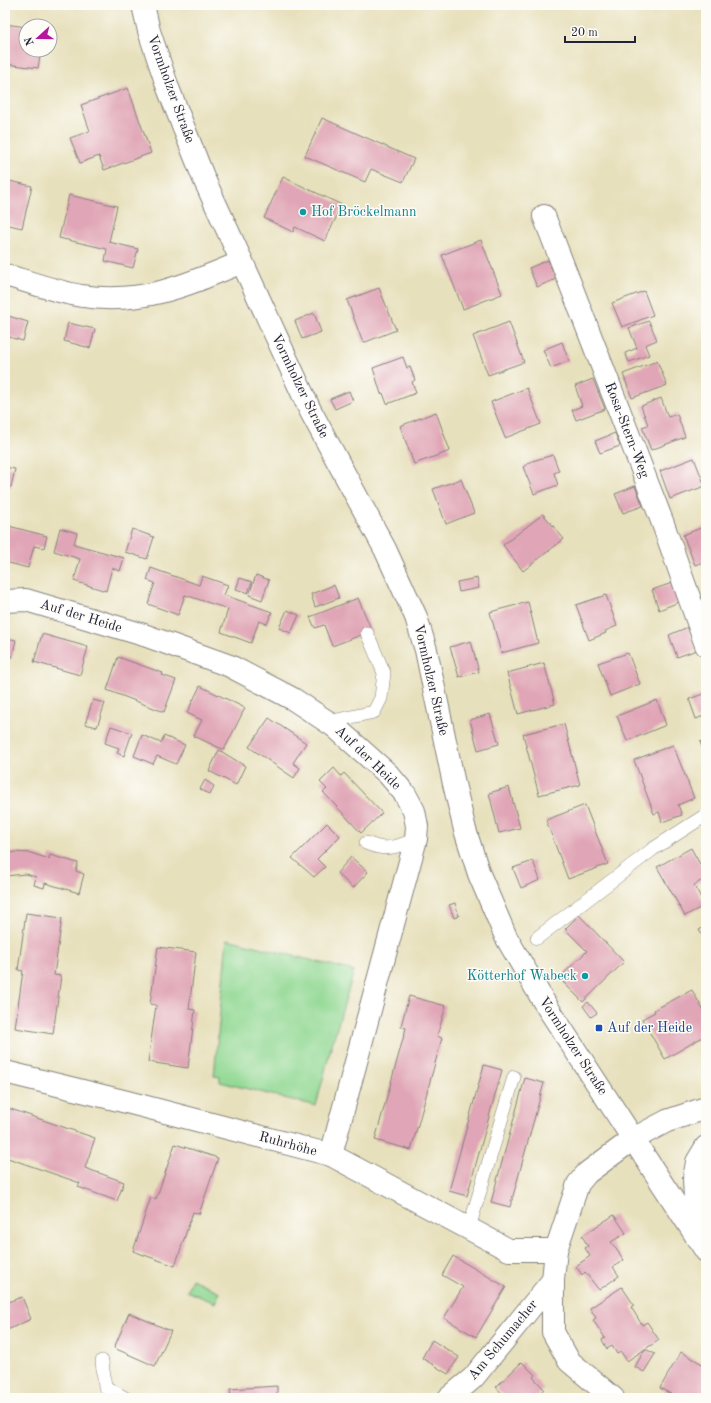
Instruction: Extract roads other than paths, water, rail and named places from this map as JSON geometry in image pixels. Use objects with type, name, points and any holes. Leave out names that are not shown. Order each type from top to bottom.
[{"type":"street","name":"Vormholzer Straße","points":[[144,5],[149,31],[168,88],[204,179],[310,410],[386,549],[416,617],[426,650],[454,784],[466,830],[479,874],[503,931],[544,1002],[702,1244]]},
{"type":"street","name":"Rosa-Stern-Weg","points":[[544,216],[645,477],[706,645]]},
{"type":"street","points":[[5,275],[81,296],[113,299],[145,297],[193,282],[242,262]]},
{"type":"street","name":"Auf der Heide","points":[[5,601],[26,600],[144,635],[230,666],[293,699],[328,722],[388,774],[405,794],[414,811],[418,826],[416,839],[331,1155]]},
{"type":"street","name":"Ruhrhöhe","points":[[5,1072],[331,1155],[509,1250],[556,1250]]},
{"type":"street","name":"Am Schumacher","points":[[614,1398],[569,1362],[552,1332],[553,1280],[556,1250],[578,1184],[587,1173],[633,1139],[667,1121],[706,1108]]},
{"type":"street","points":[[702,1244],[694,1180],[697,1162],[706,1146]]},
{"type":"street","name":"Am Schumacher","points":[[449,1398],[473,1378],[553,1280]]},
{"type":"lane","points":[[328,722],[374,712],[381,698],[384,673],[367,633]]},
{"type":"lane","points":[[537,938],[654,848],[706,815]]},
{"type":"lane","points":[[366,843],[380,849],[398,846],[416,839]]},
{"type":"lane","points":[[469,1228],[514,1077]]},
{"type":"lane","points":[[102,1361],[105,1387],[125,1398]]},
{"type":"place","name":"Hof Bröckelmann","points":[[303,212]]},
{"type":"place","name":"Kötterhof Wabeck","points":[[585,976]]},
{"type":"place","name":"Auf der Heide","points":[[599,1028]]}]
